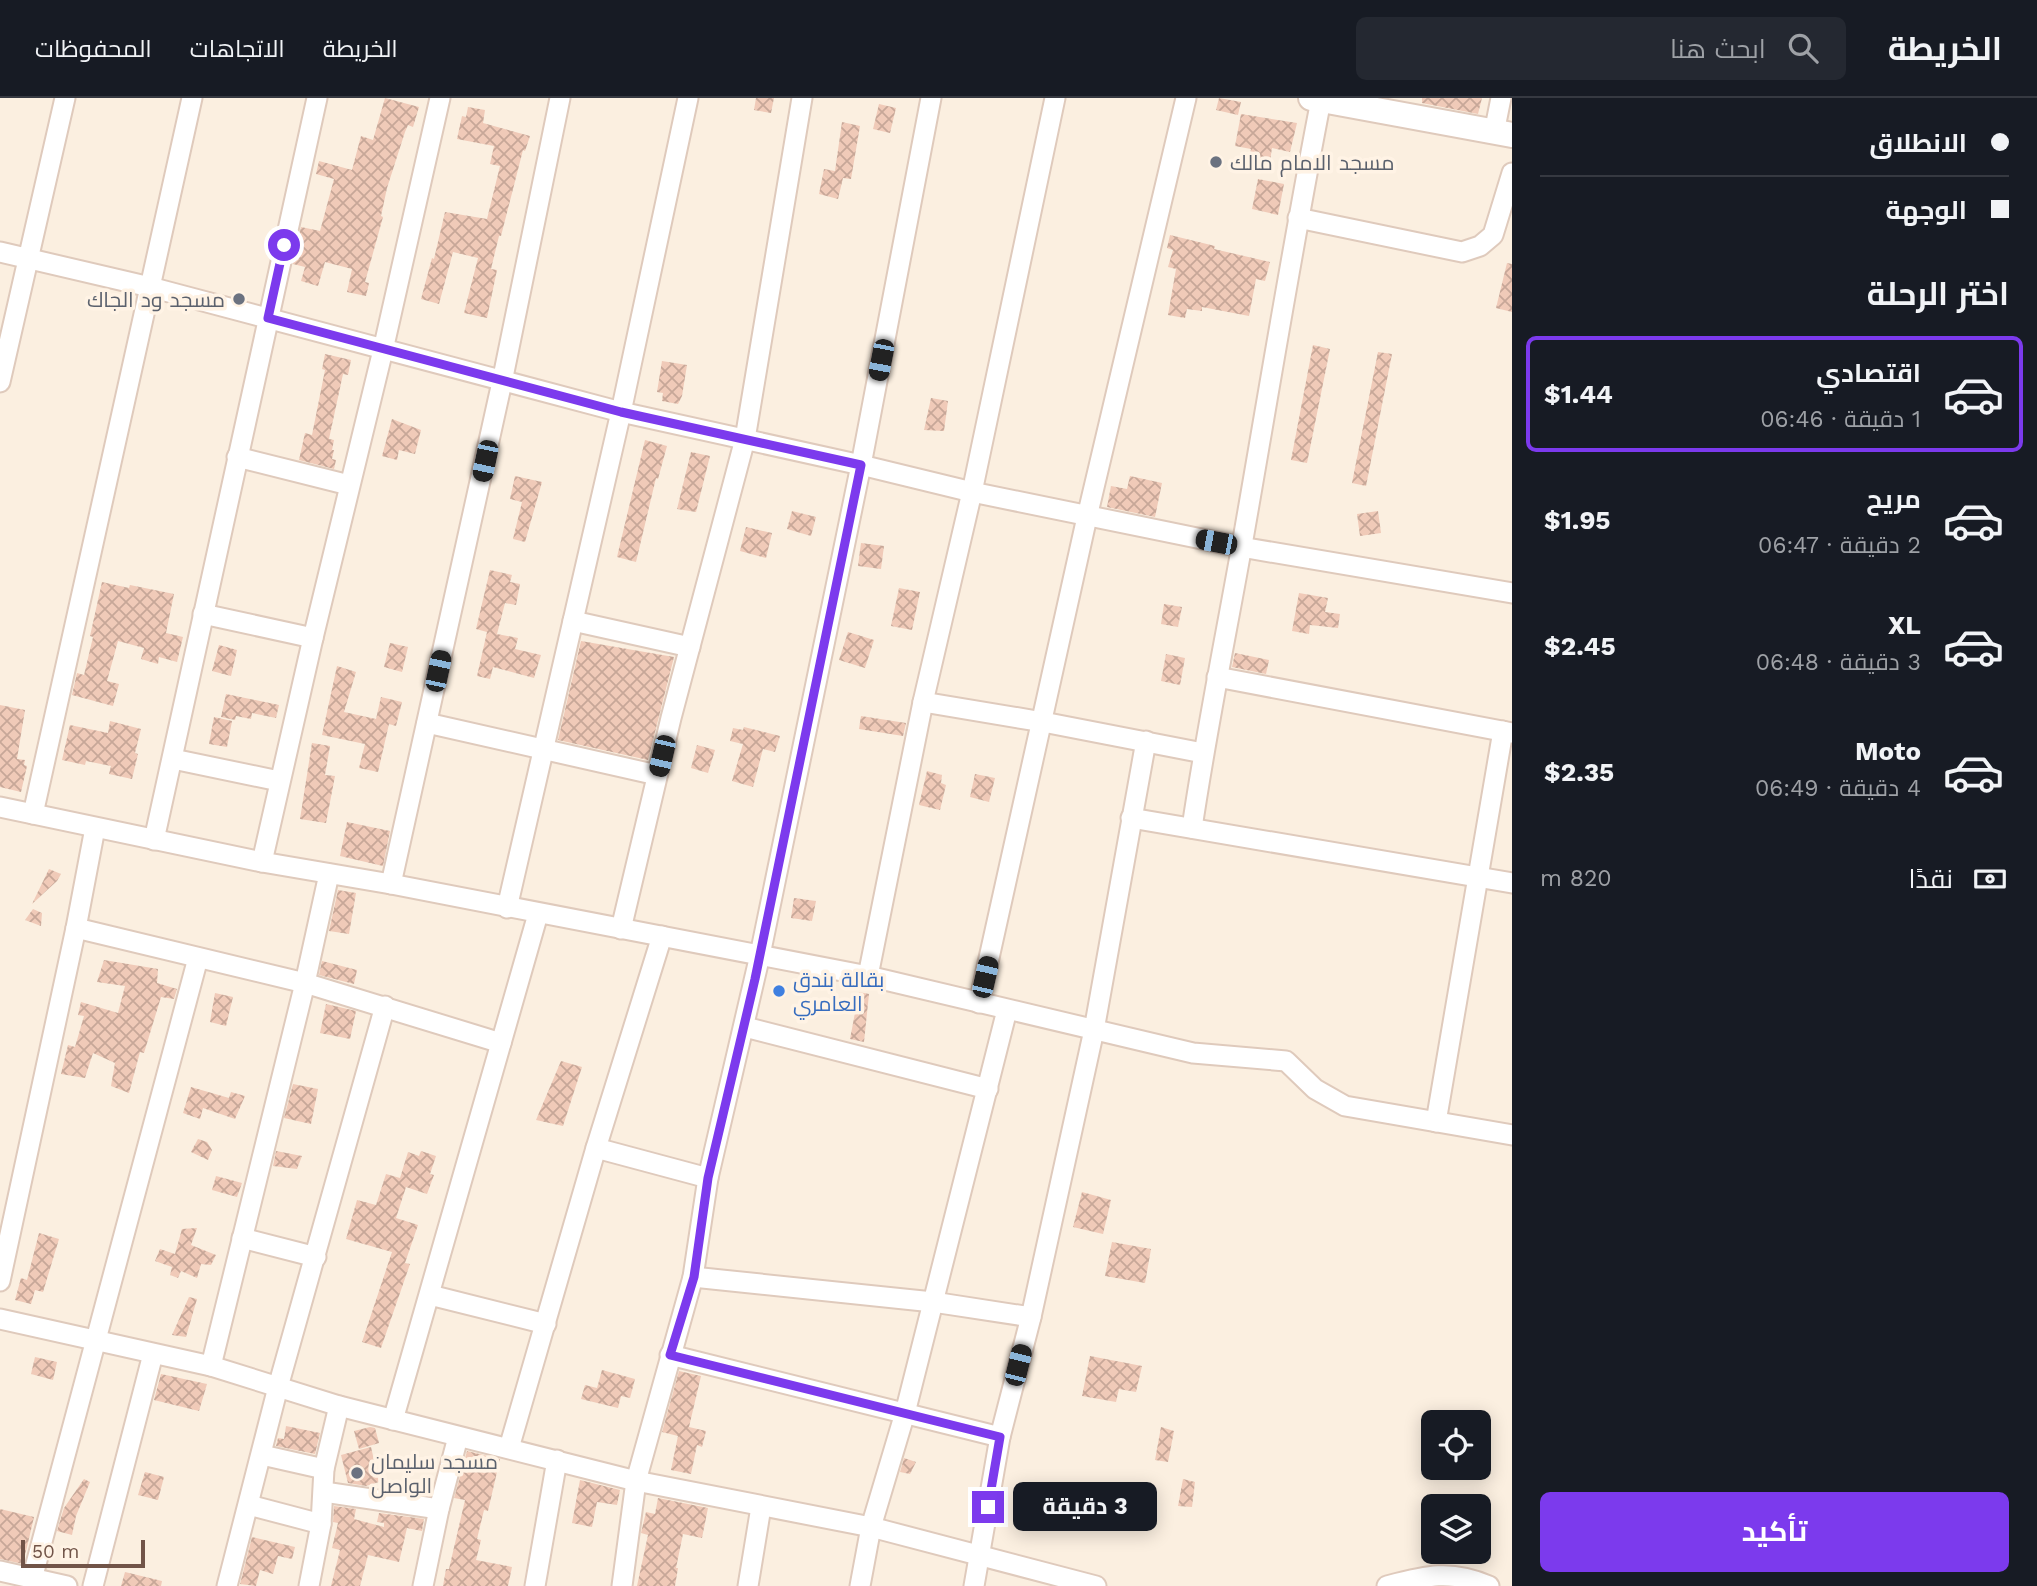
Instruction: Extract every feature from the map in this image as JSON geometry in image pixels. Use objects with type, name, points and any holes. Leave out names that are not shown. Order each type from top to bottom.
[{"type":"street","points":[[0,382],[65,98]]},
{"type":"street","points":[[33,814],[191,98]]},
{"type":"street","points":[[154,840],[317,98]]},
{"type":"street","points":[[262,862],[440,98]]},
{"type":"street","points":[[391,884],[502,382],[560,98]]},
{"type":"street","points":[[507,908],[621,412],[688,98]]},
{"type":"street","points":[[621,929],[657,775],[746,439],[802,98]]},
{"type":"street","points":[[622,1586],[636,1481],[694,1277],[708,1178],[745,1027],[861,465],[931,98]]},
{"type":"street","points":[[868,976],[923,702],[972,492],[1055,98]]},
{"type":"street","points":[[979,1003],[1087,517],[1186,98]]},
{"type":"street","points":[[1192,828],[1298,218],[1327,100],[1503,134],[1501,98]]},
{"type":"street","points":[[1298,218],[1462,252],[1480,246],[1493,235],[1512,173]]},
{"type":"street","points":[[0,252],[149,287],[621,412],[972,492],[1241,547],[1512,593]]},
{"type":"street","points":[[237,457],[349,485]]},
{"type":"street","points":[[203,614],[313,638]]},
{"type":"street","points":[[573,621],[690,647]]},
{"type":"street","points":[[1217,677],[1507,732],[1476,878],[1436,1122]]},
{"type":"street","points":[[923,702],[1203,753]]},
{"type":"street","points":[[427,723],[657,775]]},
{"type":"street","points":[[974,1586],[1000,1437],[1031,1317],[1094,1030],[1146,741]]},
{"type":"street","points":[[173,759],[279,782]]},
{"type":"street","points":[[0,807],[262,862],[391,884],[868,976],[1193,1053],[1286,1061],[1315,1089],[1345,1106],[1512,1135]]},
{"type":"street","points":[[1131,818],[1512,883]]},
{"type":"street","points":[[0,1281],[95,828]]},
{"type":"street","points":[[211,1366],[329,874]]},
{"type":"street","points":[[393,1420],[538,914]]},
{"type":"street","points":[[76,928],[305,983],[501,1043]]},
{"type":"street","points":[[509,1448],[596,1148],[662,936]]},
{"type":"street","points":[[32,1579],[198,958]]},
{"type":"street","points":[[228,1586],[278,1387],[384,1006]]},
{"type":"street","points":[[860,1586],[871,1527],[905,1413],[1007,1010]]},
{"type":"street","points":[[745,1027],[989,1089]]},
{"type":"street","points":[[596,1148],[708,1178]]},
{"type":"street","points":[[242,1238],[316,1257]]},
{"type":"street","points":[[694,1277],[933,1302],[1031,1317]]},
{"type":"street","points":[[430,1295],[546,1324]]},
{"type":"street","points":[[0,1319],[211,1366],[339,1406],[636,1481],[871,1527],[1096,1586]]},
{"type":"street","points":[[93,1586],[153,1354]]},
{"type":"street","points":[[670,1355],[1000,1437]]},
{"type":"street","points":[[309,1586],[321,1524],[324,1469],[339,1406]]},
{"type":"street","points":[[423,1586],[458,1437]]},
{"type":"street","points":[[262,1455],[324,1469]]},
{"type":"street","points":[[535,1586],[557,1460]]},
{"type":"street","points":[[324,1492],[439,1509]]},
{"type":"street","points":[[249,1505],[321,1524]]},
{"type":"street","points":[[748,1586],[761,1507]]},
{"type":"street","points":[[0,1571],[66,1586]]},
{"type":"street","points":[[1387,1586],[1430,1575],[1471,1578],[1489,1586]]},
{"type":"building","points":[[385,98],[419,107],[413,127],[408,125],[405,132],[387,188],[381,216],[383,217],[365,282],[369,283],[366,296],[347,292],[352,269],[325,262],[318,286],[301,281],[305,267],[293,264],[301,227],[320,231],[334,179],[316,174],[319,161],[352,170],[361,136],[373,140]]},
{"type":"building","points":[[756,98],[774,98],[771,113],[754,110]]},
{"type":"building","points":[[1219,98],[1241,102],[1238,115],[1216,110]]},
{"type":"building","points":[[1422,98],[1482,98],[1478,114],[1422,103]]},
{"type":"building","points":[[879,104],[896,108],[890,133],[873,129]]},
{"type":"building","points":[[468,107],[485,110],[483,123],[530,136],[525,151],[523,150],[491,269],[497,270],[487,318],[464,313],[478,258],[453,252],[439,304],[421,299],[445,212],[487,219],[500,166],[490,164],[494,146],[457,139],[462,116],[466,117]]},
{"type":"building","points":[[1241,114],[1297,123],[1290,152],[1272,148],[1269,168],[1248,164],[1251,149],[1235,146]]},
{"type":"building","points":[[842,122],[860,126],[851,179],[843,178],[838,199],[819,194],[824,169],[835,171]]},
{"type":"building","points":[[1258,179],[1284,184],[1278,215],[1252,209]]},
{"type":"building","points":[[1170,235],[1270,262],[1265,281],[1256,279],[1249,316],[1202,307],[1202,311],[1187,309],[1185,318],[1168,315],[1176,269],[1168,267],[1173,250],[1167,248]]},
{"type":"building","points":[[1507,263],[1512,264],[1512,312],[1496,308]]},
{"type":"building","points":[[1313,345],[1330,349],[1307,463],[1291,460]]},
{"type":"building","points":[[1378,352],[1392,354],[1366,486],[1352,483]]},
{"type":"building","points":[[325,354],[351,360],[348,375],[343,374],[329,439],[334,440],[334,469],[299,460],[305,433],[312,435],[325,370],[322,369]]},
{"type":"building","points":[[662,361],[687,365],[678,404],[662,401],[663,393],[657,392]]},
{"type":"building","points":[[931,398],[948,401],[944,431],[924,430]]},
{"type":"building","points":[[392,419],[421,430],[415,454],[399,450],[397,460],[382,456]]},
{"type":"building","points":[[645,440],[667,446],[658,479],[656,478],[636,562],[617,557]]},
{"type":"building","points":[[691,452],[710,456],[696,512],[677,509]]},
{"type":"building","points":[[515,476],[542,482],[525,542],[513,539],[522,502],[510,499]]},
{"type":"building","points":[[1130,476],[1162,483],[1155,517],[1107,507],[1111,486],[1127,489]]},
{"type":"building","points":[[792,511],[816,517],[811,536],[787,529]]},
{"type":"building","points":[[1378,511],[1381,533],[1360,536],[1357,514]]},
{"type":"building","points":[[746,527],[772,533],[766,558],[740,551]]},
{"type":"building","points":[[861,543],[884,546],[881,569],[858,566]]},
{"type":"building","points":[[490,570],[512,575],[510,582],[520,584],[516,605],[505,603],[497,634],[518,638],[515,649],[541,655],[534,678],[493,667],[490,679],[477,676],[487,632],[476,629]]},
{"type":"building","points":[[102,582],[174,594],[166,633],[183,637],[177,662],[159,657],[158,664],[141,659],[144,648],[118,641],[107,681],[119,684],[113,706],[72,695],[77,673],[84,675]]},
{"type":"building","points":[[899,588],[920,592],[912,630],[891,626]]},
{"type":"building","points":[[1299,593],[1328,598],[1325,612],[1340,614],[1338,628],[1310,625],[1309,634],[1292,631]]},
{"type":"building","points":[[1164,604],[1182,607],[1178,627],[1161,624]]},
{"type":"building","points":[[848,632],[874,640],[865,668],[839,660]]},
{"type":"building","points":[[581,641],[674,657],[648,760],[558,740]]},
{"type":"building","points":[[390,643],[408,647],[402,672],[384,667]]},
{"type":"building","points":[[219,645],[237,650],[231,676],[212,671]]},
{"type":"building","points":[[1235,653],[1269,660],[1266,674],[1232,667]]},
{"type":"building","points":[[1166,654],[1185,658],[1180,685],[1161,681]]},
{"type":"building","points":[[337,666],[356,672],[344,712],[376,719],[381,697],[402,702],[396,726],[389,724],[378,772],[359,768],[365,744],[322,735]]},
{"type":"building","points":[[226,694],[279,705],[276,718],[252,713],[251,719],[221,717]]},
{"type":"building","points":[[0,705],[25,710],[17,759],[25,760],[24,765],[27,766],[21,792],[0,787]]},
{"type":"building","points":[[861,716],[906,723],[903,736],[859,729]]},
{"type":"building","points":[[214,717],[232,721],[227,747],[209,744]]},
{"type":"building","points":[[110,721],[141,729],[132,779],[109,774],[111,766],[86,761],[85,765],[62,760],[70,725],[108,733]]},
{"type":"building","points":[[744,727],[780,736],[775,752],[763,749],[753,787],[732,781],[743,744],[730,741],[733,728],[743,730]]},
{"type":"building","points":[[312,743],[330,746],[325,775],[335,776],[326,823],[300,819]]},
{"type":"building","points":[[697,745],[715,750],[708,773],[691,768]]},
{"type":"building","points":[[927,771],[942,775],[941,783],[946,785],[940,810],[919,805]]},
{"type":"building","points":[[975,774],[995,778],[989,802],[970,797]]},
{"type":"building","points":[[347,822],[390,831],[383,866],[340,856]]},
{"type":"building","points":[[49,869],[61,874],[32,904]]},
{"type":"building","points":[[338,890],[356,893],[349,934],[329,931]]},
{"type":"building","points":[[794,898],[816,901],[812,921],[791,918]]},
{"type":"building","points":[[33,909],[42,913],[41,926],[25,920]]},
{"type":"building","points":[[104,960],[158,969],[157,983],[177,989],[174,999],[161,997],[144,1053],[140,1052],[129,1093],[111,1086],[115,1063],[93,1053],[85,1078],[61,1074],[68,1045],[75,1047],[84,1016],[78,1015],[81,1002],[118,1013],[125,986],[97,982]]},
{"type":"building","points":[[322,961],[357,970],[354,984],[319,975]]},
{"type":"building","points":[[859,992],[869,994],[864,1042],[850,1039]]},
{"type":"building","points":[[215,993],[233,997],[226,1026],[210,1022]]},
{"type":"building","points":[[326,1004],[356,1011],[350,1039],[320,1033]]},
{"type":"building","points":[[561,1061],[582,1067],[563,1126],[536,1120]]},
{"type":"building","points":[[293,1084],[318,1089],[311,1124],[284,1118]]},
{"type":"building","points":[[191,1087],[229,1098],[231,1092],[245,1096],[235,1119],[203,1108],[200,1119],[183,1113]]},
{"type":"building","points":[[198,1139],[207,1142],[212,1150],[208,1160],[191,1152]]},
{"type":"building","points":[[276,1151],[302,1156],[297,1169],[273,1166]]},
{"type":"building","points":[[421,1151],[436,1156],[430,1174],[434,1175],[427,1194],[406,1187],[396,1218],[418,1225],[405,1263],[410,1264],[381,1348],[362,1342],[392,1252],[346,1239],[357,1200],[376,1205],[386,1174],[400,1178],[408,1152],[419,1156]]},
{"type":"building","points":[[216,1176],[242,1183],[237,1197],[212,1190]]},
{"type":"building","points":[[1082,1192],[1111,1200],[1103,1234],[1073,1227]]},
{"type":"building","points":[[197,1228],[191,1245],[216,1255],[211,1265],[201,1264],[197,1278],[181,1271],[178,1278],[170,1275],[172,1267],[155,1261],[160,1249],[175,1254],[182,1229]]},
{"type":"building","points":[[39,1233],[59,1239],[43,1292],[35,1290],[31,1304],[15,1300],[21,1278],[27,1280]]},
{"type":"building","points":[[1112,1242],[1151,1249],[1145,1283],[1105,1276]]},
{"type":"building","points":[[189,1297],[197,1299],[186,1337],[172,1335]]},
{"type":"building","points":[[1090,1356],[1142,1366],[1136,1392],[1119,1389],[1116,1402],[1082,1396]]},
{"type":"building","points":[[35,1357],[57,1362],[53,1380],[31,1374]]},
{"type":"building","points":[[602,1370],[635,1379],[630,1398],[621,1396],[618,1408],[581,1399],[585,1385],[597,1388]]},
{"type":"building","points":[[679,1371],[701,1376],[689,1427],[706,1431],[702,1447],[697,1445],[691,1474],[671,1470],[678,1436],[662,1432]]},
{"type":"building","points":[[161,1374],[207,1384],[199,1411],[154,1400]]},
{"type":"building","points":[[286,1426],[320,1433],[315,1454],[276,1446],[278,1438],[284,1439]]},
{"type":"building","points":[[1161,1427],[1174,1431],[1168,1462],[1155,1460]]},
{"type":"building","points":[[375,1428],[379,1443],[359,1449],[354,1431]]},
{"type":"building","points":[[371,1447],[379,1482],[366,1486],[348,1483],[341,1455]]},
{"type":"building","points":[[467,1451],[500,1459],[488,1511],[484,1510],[477,1539],[481,1540],[476,1560],[512,1567],[508,1586],[443,1586],[465,1500],[454,1498]]},
{"type":"building","points":[[904,1458],[916,1462],[910,1474],[900,1472]]},
{"type":"building","points":[[145,1472],[164,1477],[158,1500],[138,1495]]},
{"type":"building","points":[[84,1479],[90,1482],[76,1516],[72,1535],[57,1531],[64,1508]]},
{"type":"building","points":[[1183,1479],[1195,1482],[1192,1507],[1178,1506]]},
{"type":"building","points":[[580,1480],[620,1490],[617,1505],[597,1502],[592,1527],[572,1523]]},
{"type":"building","points":[[658,1498],[708,1508],[702,1538],[683,1534],[675,1586],[637,1586],[648,1535],[641,1533],[646,1512],[655,1514]]},
{"type":"building","points":[[334,1506],[356,1509],[354,1519],[384,1527],[384,1523],[377,1522],[379,1513],[424,1519],[422,1531],[407,1528],[399,1562],[368,1555],[360,1586],[331,1586],[340,1550],[332,1548],[338,1523],[333,1522]]},
{"type":"building","points":[[1028,1507],[1059,1516],[1055,1530],[1024,1521]]},
{"type":"building","points":[[0,1509],[34,1517],[23,1564],[0,1559]]},
{"type":"building","points":[[252,1537],[295,1547],[292,1559],[278,1556],[273,1574],[260,1570],[256,1586],[240,1584]]},
{"type":"building","points":[[125,1572],[162,1581],[161,1586],[121,1586]]},
{"type":"place","name":"مسجد الامام مالك","points":[[1216,162]]},
{"type":"place","name":"مسجد ود الجاك","points":[[239,299]]},
{"type":"place","name":"بقالة بندق العامري","points":[[779,991]]},
{"type":"place","name":"مسجد سليمان الواصل","points":[[357,1473]]},
{"type":"route","points":[[284,245],[268,318],[383,351],[621,412],[861,465],[745,1027],[708,1178],[694,1277],[670,1355],[1000,1437],[988,1507]]}]
